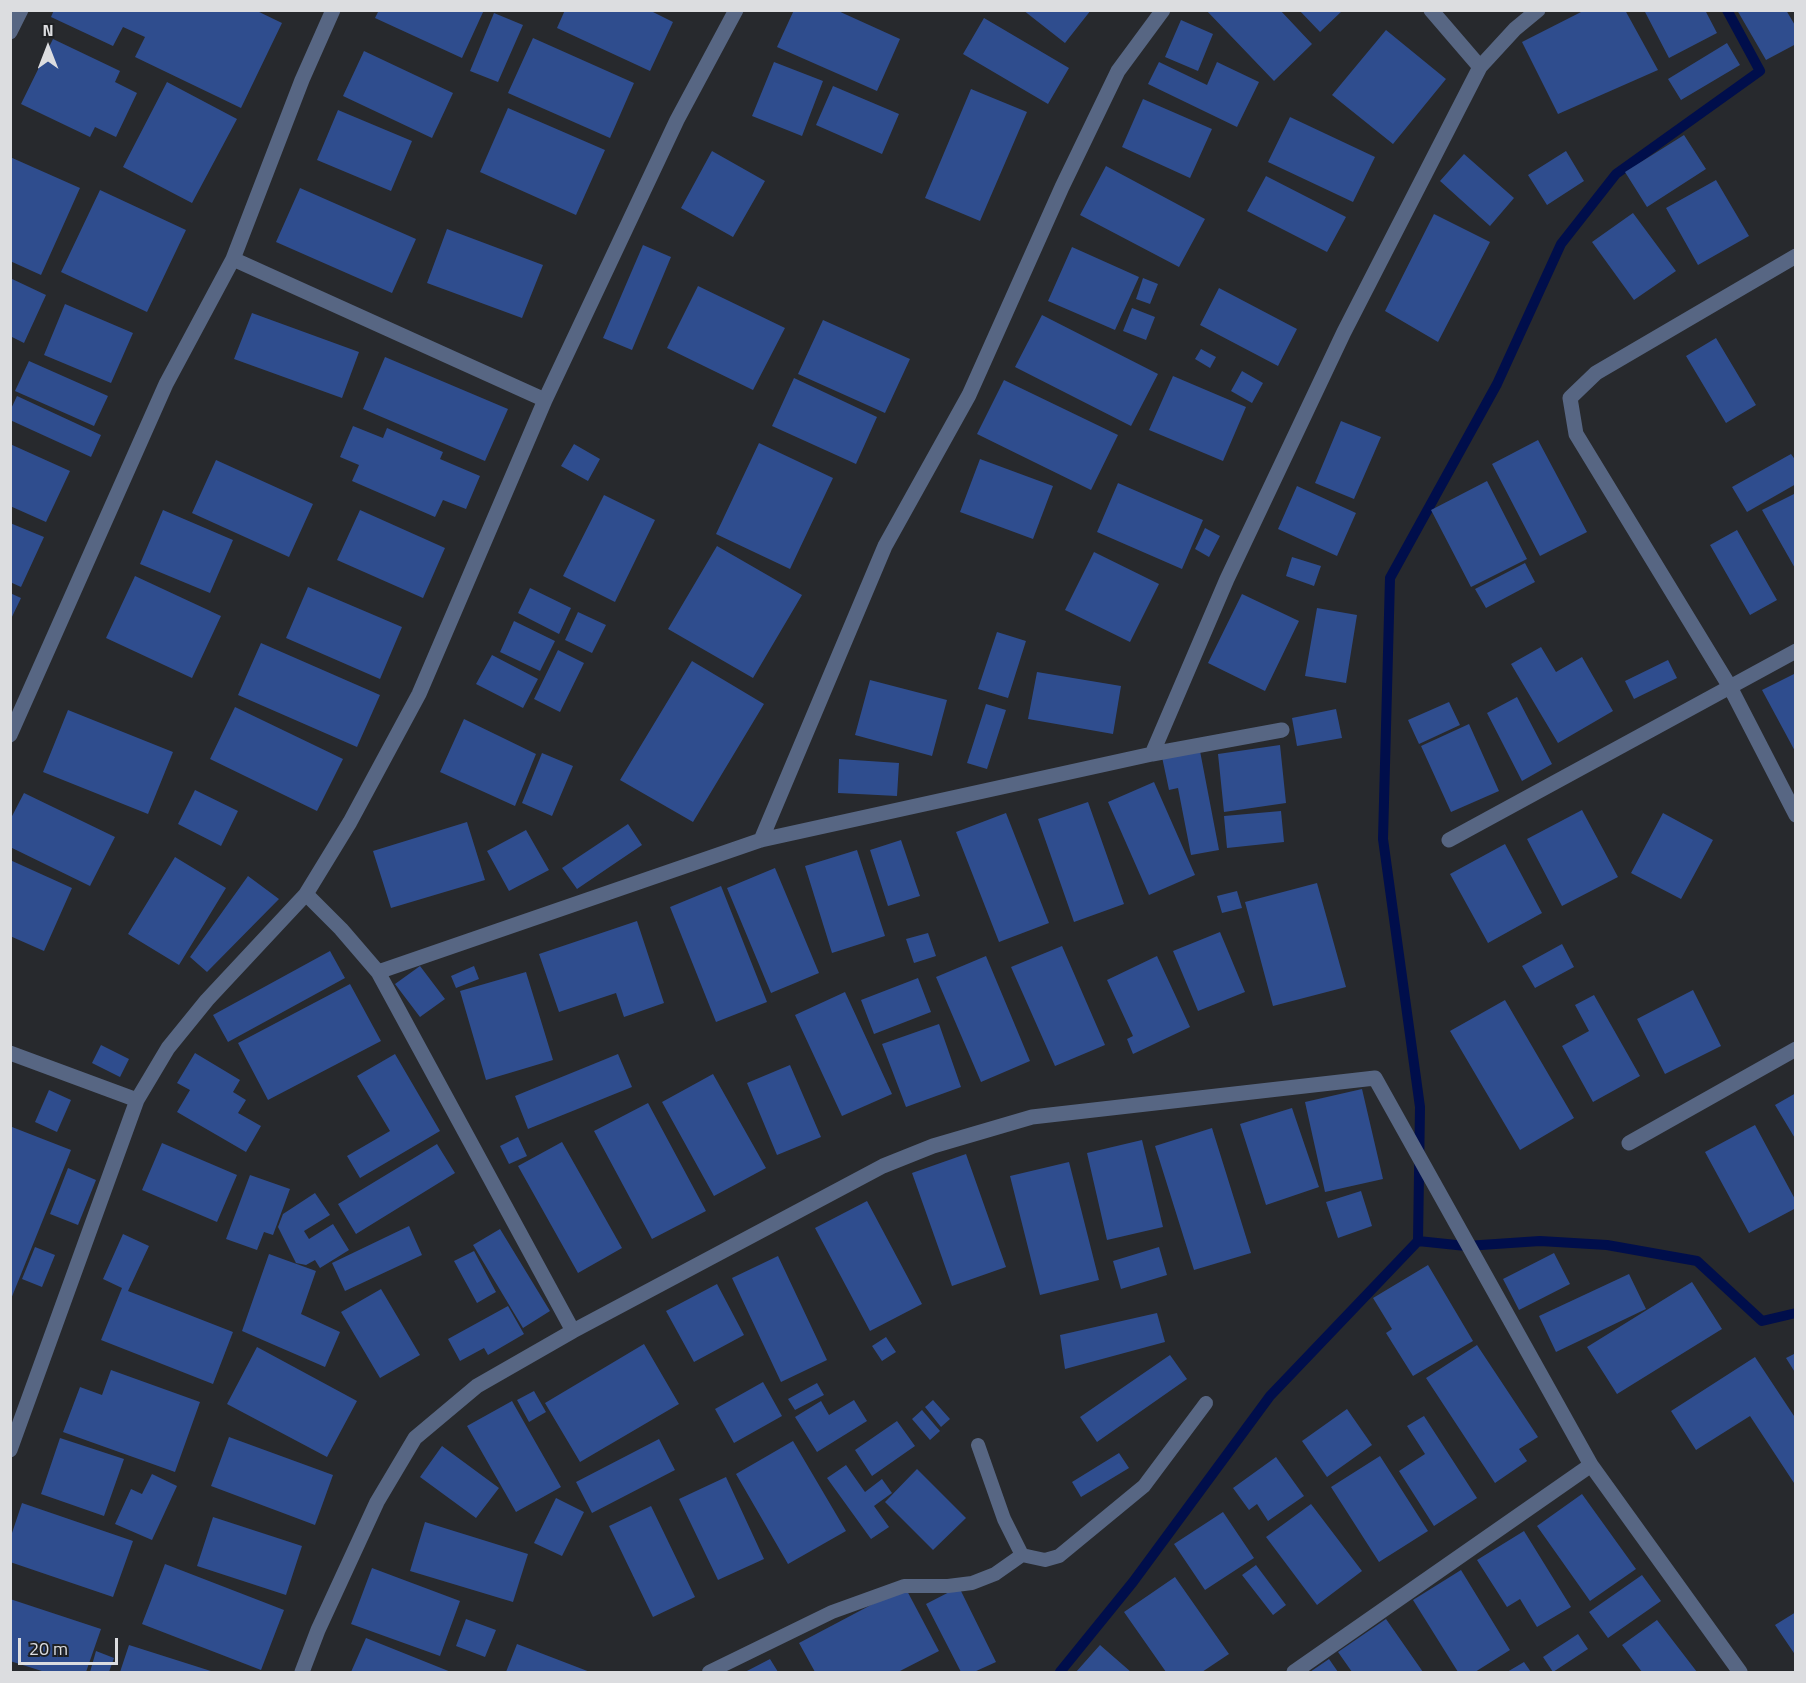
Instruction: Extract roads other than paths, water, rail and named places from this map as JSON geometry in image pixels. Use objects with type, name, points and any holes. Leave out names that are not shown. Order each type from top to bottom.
[{"type":"street","points":[[10,32],[21,10]]},
{"type":"street","points":[[10,735],[166,384],[233,259],[302,80],[333,10]]},
{"type":"street","points":[[10,1450],[137,1100],[168,1047],[207,1000],[306,894],[350,822],[418,694],[545,399],[677,120],[736,10]]},
{"type":"street","points":[[761,840],[885,546],[969,395],[1062,187],[1118,71],[1163,10]]},
{"type":"street","points":[[1431,10],[1480,67]]},
{"type":"street","points":[[1152,754],[1227,579],[1344,332],[1480,67],[1515,29],[1538,10]]},
{"type":"street","points":[[1796,256],[1596,373],[1570,398],[1576,434],[1730,687],[1796,815]]},
{"type":"street","points":[[233,259],[545,399]]},
{"type":"street","points":[[1449,840],[1796,651]]},
{"type":"street","points":[[378,972],[761,840],[1152,754],[1282,730]]},
{"type":"street","points":[[306,894],[341,929],[378,972],[573,1331]]},
{"type":"street","points":[[1629,1143],[1796,1049]]},
{"type":"street","points":[[10,1053],[137,1100]]},
{"type":"street","points":[[302,1672],[318,1630],[377,1502],[415,1438],[477,1386],[573,1331],[883,1166],[933,1146],[1032,1117],[1375,1078],[1466,1246],[1591,1465],[1740,1672]]},
{"type":"street","points":[[1294,1672],[1591,1465]]},
{"type":"lane","points":[[978,1445],[1004,1519],[1022,1555],[1034,1560],[1059,1556],[1144,1486],[1206,1403]]},
{"type":"lane","points":[[709,1672],[832,1612],[904,1586],[948,1586],[972,1583],[995,1574],[1022,1555]]},
{"type":"waterway","points":[[1060,1672],[1133,1582],[1270,1396],[1418,1241],[1420,1107],[1383,839],[1390,578],[1497,384],[1561,244],[1616,174],[1760,71],[1727,10]]},
{"type":"waterway","points":[[1418,1241],[1466,1246],[1540,1241],[1607,1245],[1697,1261],[1762,1321],[1796,1313]]}]
